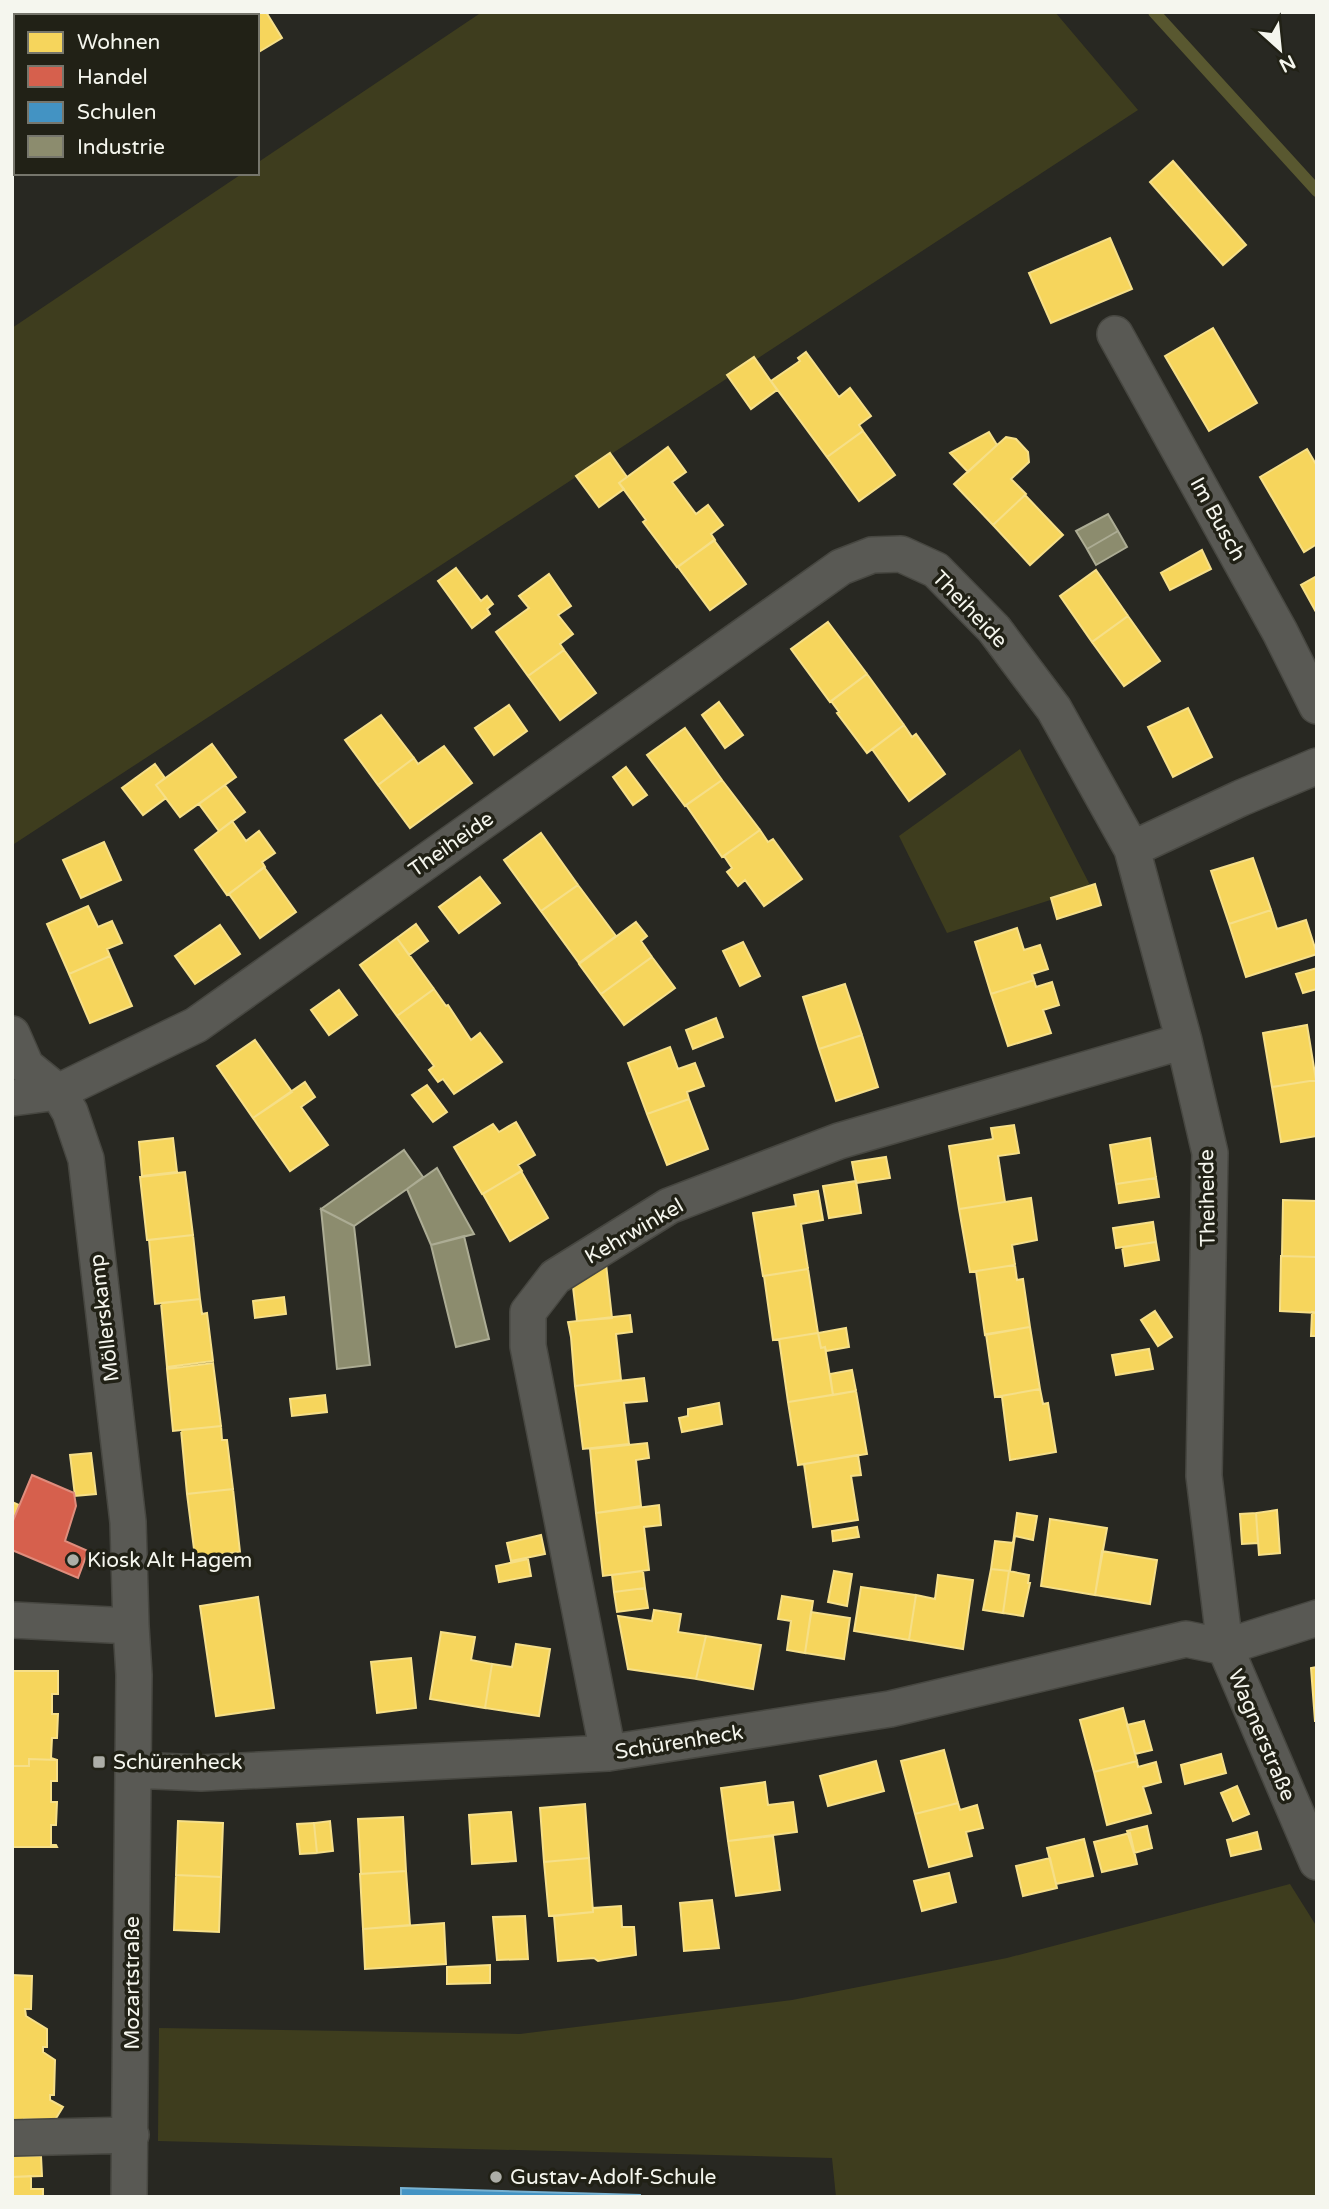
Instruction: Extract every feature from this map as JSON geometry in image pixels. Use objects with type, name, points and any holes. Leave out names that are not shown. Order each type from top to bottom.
[{"type":"street","name":"Im Busch","points":[[1115,334],[1280,632],[1317,706]]},
{"type":"street","name":"Theiheide","points":[[12,1098],[58,1092],[196,1025],[841,566],[872,555],[901,554],[936,570],[994,629],[1054,709],[1132,849],[1184,1041],[1210,1153],[1204,1476],[1225,1647]]},
{"type":"street","points":[[1132,849],[1317,766]]},
{"type":"street","name":"Möllerskamp","points":[[12,1034],[26,1066],[58,1092],[70,1112],[86,1159],[128,1522],[131,1626]]},
{"type":"street","name":"Kehrwinkel","points":[[608,1753],[528,1346],[528,1312],[555,1277],[669,1206],[839,1141],[1184,1041]]},
{"type":"street","points":[[1225,1647],[1317,1618]]},
{"type":"street","points":[[12,1620],[131,1626],[134,1675],[133,1770]]},
{"type":"street","name":"Schürenheck","points":[[133,1770],[201,1773],[608,1753],[890,1709],[1186,1639],[1225,1647]]},
{"type":"street","name":"Wagnerstraße","points":[[1225,1647],[1317,1862]]},
{"type":"street","name":"Mozartstraße","points":[[129,2197],[133,1770]]},
{"type":"street","points":[[12,2138],[131,2135]]},
{"type":"shaded area","points":[[482,12],[1055,12],[1138,110],[14,844],[12,328],[240,175],[259,175],[259,162]]},
{"type":"shaded area","points":[[1020,749],[1091,887],[947,933],[899,836]]},
{"type":"shaded area","points":[[1290,1884],[1317,1927],[1317,2197],[836,2197],[832,2158],[158,2141],[159,2028],[520,2034],[792,2000],[1007,1958]]},
{"type":"building: Wohnen","points":[[202,12],[266,12],[282,38],[259,52],[259,14]]},
{"type":"building: Wohnen","points":[[1173,161],[1246,245],[1223,265],[1150,182]]},
{"type":"building: Wohnen","points":[[1110,238],[1132,289],[1051,323],[1029,273]]},
{"type":"building: Wohnen","points":[[1213,328],[1257,403],[1209,431],[1165,356]]},
{"type":"building: Wohnen","points":[[806,352],[839,397],[850,388],[871,416],[859,425],[863,431],[827,457],[771,381],[800,361],[798,358]]},
{"type":"building: Wohnen","points":[[754,357],[777,390],[751,409],[727,375]]},
{"type":"building: Wohnen","points":[[863,431],[895,475],[859,501],[827,457]]},
{"type":"building: Wohnen","points":[[989,432],[997,445],[968,472],[950,453]]},
{"type":"building: Wohnen","points":[[1006,437],[1016,439],[1028,452],[1029,462],[1011,479],[1026,494],[993,525],[954,484]]},
{"type":"building: Wohnen","points":[[668,447],[686,472],[672,482],[696,514],[708,505],[723,525],[711,534],[715,540],[677,567],[643,522],[646,520],[619,483]]},
{"type":"building: Wohnen","points":[[1307,449],[1317,466],[1317,544],[1304,552],[1260,477]]},
{"type":"building: Wohnen","points":[[610,453],[627,477],[619,483],[624,489],[599,507],[576,476]]},
{"type":"building: Wohnen","points":[[1025,495],[1063,535],[1030,565],[993,525]]},
{"type":"building: Wohnen","points":[[714,540],[746,584],[710,610],[678,567]]},
{"type":"building: Wohnen","points":[[1202,550],[1211,569],[1170,590],[1161,573]]},
{"type":"building: Wohnen","points":[[456,568],[481,601],[487,596],[493,604],[487,609],[490,614],[472,628],[438,581]]},
{"type":"building: Wohnen","points":[[1096,570],[1128,616],[1092,642],[1060,596]]},
{"type":"building: Wohnen","points":[[549,574],[571,606],[558,615],[573,634],[560,644],[564,650],[528,676],[496,632],[529,608],[519,596]]},
{"type":"building: Wohnen","points":[[1317,576],[1317,612],[1316,612],[1301,585]]},
{"type":"building: Wohnen","points":[[1128,616],[1160,661],[1124,686],[1092,642]]},
{"type":"building: Wohnen","points":[[828,622],[867,674],[830,702],[791,649]]},
{"type":"building: Wohnen","points":[[564,650],[596,693],[560,720],[528,676]]},
{"type":"building: Wohnen","points":[[867,674],[904,725],[867,753],[831,701]]},
{"type":"building: Wohnen","points":[[719,702],[743,735],[725,748],[702,715]]},
{"type":"building: Wohnen","points":[[509,705],[527,731],[494,755],[475,728]]},
{"type":"building: Wohnen","points":[[1188,708],[1212,757],[1173,777],[1148,727]]},
{"type":"building: Wohnen","points":[[381,715],[414,758],[378,785],[345,740]]},
{"type":"building: Wohnen","points":[[904,725],[912,737],[916,734],[945,774],[909,801],[872,749]]},
{"type":"building: Wohnen","points":[[685,728],[722,780],[685,806],[647,755]]},
{"type":"building: Wohnen","points":[[212,744],[236,777],[180,817],[156,785]]},
{"type":"building: Wohnen","points":[[444,746],[472,783],[410,828],[378,785],[414,758],[418,764]]},
{"type":"building: Wohnen","points":[[155,764],[165,778],[156,785],[166,798],[143,815],[122,788]]},
{"type":"building: Wohnen","points":[[626,767],[647,795],[633,805],[613,777]]},
{"type":"building: Wohnen","points":[[722,780],[760,830],[722,857],[686,805]]},
{"type":"building: Wohnen","points":[[225,785],[245,812],[219,831],[199,804]]},
{"type":"building: Wohnen","points":[[232,821],[246,841],[259,831],[275,853],[262,862],[265,867],[227,895],[195,850]]},
{"type":"building: Wohnen","points":[[760,830],[768,842],[773,839],[802,879],[764,906],[745,880],[738,886],[727,872],[732,868],[724,856]]},
{"type":"building: Wohnen","points":[[541,833],[578,885],[541,911],[504,860]]},
{"type":"building: Wohnen","points":[[104,842],[121,880],[81,898],[63,860]]},
{"type":"building: Wohnen","points":[[1253,858],[1271,910],[1229,924],[1211,871]]},
{"type":"building: Wohnen","points":[[264,867],[296,912],[260,938],[229,894]]},
{"type":"building: Wohnen","points":[[480,877],[500,903],[459,933],[439,907]]},
{"type":"building: Wohnen","points":[[1095,884],[1101,905],[1057,919],[1051,898]]},
{"type":"building: Wohnen","points":[[578,885],[616,936],[579,963],[541,911]]},
{"type":"building: Wohnen","points":[[88,906],[98,927],[112,921],[122,943],[107,949],[110,956],[69,974],[47,924]]},
{"type":"building: Wohnen","points":[[1271,910],[1277,929],[1306,920],[1317,954],[1246,977],[1229,924]]},
{"type":"building: Wohnen","points":[[636,922],[647,936],[641,941],[652,957],[601,994],[579,964]]},
{"type":"building: Wohnen","points":[[416,924],[428,941],[409,955],[397,938]]},
{"type":"building: Wohnen","points":[[220,925],[240,954],[195,984],[175,956]]},
{"type":"building: Wohnen","points":[[1017,928],[1024,950],[1040,945],[1048,969],[1032,974],[1034,980],[991,994],[975,942]]},
{"type":"building: Wohnen","points":[[397,938],[434,989],[397,1016],[360,965]]},
{"type":"building: Wohnen","points":[[743,942],[760,976],[740,986],[723,951]]},
{"type":"building: Wohnen","points":[[110,956],[132,1006],[90,1023],[69,974]]},
{"type":"building: Wohnen","points":[[652,957],[675,988],[624,1025],[601,994]]},
{"type":"building: Wohnen","points":[[1317,968],[1317,989],[1303,993],[1296,974]]},
{"type":"building: Wohnen","points":[[1034,980],[1036,987],[1052,982],[1059,1005],[1043,1010],[1051,1033],[1008,1046],[991,994]]},
{"type":"building: Wohnen","points":[[845,984],[862,1035],[819,1049],[803,997]]},
{"type":"building: Wohnen","points":[[434,989],[471,1040],[480,1033],[502,1062],[454,1094],[443,1079],[438,1082],[429,1070],[434,1066],[397,1016]]},
{"type":"building: Wohnen","points":[[339,990],[357,1015],[329,1035],[311,1010]]},
{"type":"building: Wohnen","points":[[716,1018],[723,1037],[693,1049],[686,1030]]},
{"type":"building: Wohnen","points":[[1307,1025],[1316,1080],[1272,1087],[1263,1033]]},
{"type":"building: Wohnen","points":[[862,1035],[878,1087],[836,1101],[819,1049]]},
{"type":"building: Wohnen","points":[[255,1040],[292,1092],[253,1118],[217,1066]]},
{"type":"building: Wohnen","points":[[670,1047],[678,1069],[695,1063],[704,1086],[687,1092],[689,1099],[647,1114],[628,1063]]},
{"type":"building: Wohnen","points":[[1316,1080],[1317,1136],[1281,1142],[1272,1087]]},
{"type":"building: Wohnen","points":[[305,1082],[315,1097],[301,1107],[328,1145],[290,1171],[253,1118]]},
{"type":"building: Wohnen","points":[[427,1085],[447,1112],[433,1122],[412,1095]]},
{"type":"building: Wohnen","points":[[689,1099],[708,1149],[667,1165],[647,1114]]},
{"type":"building: Wohnen","points":[[516,1122],[535,1155],[518,1165],[522,1171],[482,1194],[454,1147],[493,1124],[499,1132]]},
{"type":"building: Wohnen","points":[[1014,1125],[1019,1153],[998,1156],[1005,1202],[959,1209],[949,1146],[993,1139],[991,1128]]},
{"type":"building: Wohnen","points":[[173,1138],[177,1172],[142,1176],[139,1142]]},
{"type":"building: Wohnen","points":[[1150,1138],[1156,1178],[1116,1184],[1110,1145]]},
{"type":"building: Wohnen","points":[[886,1157],[890,1178],[856,1183],[852,1162]]},
{"type":"building: Wohnen","points":[[521,1171],[548,1218],[510,1241],[483,1194]]},
{"type":"building: Wohnen","points":[[185,1172],[193,1235],[147,1240],[140,1177]]},
{"type":"building: Wohnen","points":[[1156,1178],[1159,1197],[1119,1203],[1116,1184]]},
{"type":"building: Wohnen","points":[[856,1181],[861,1213],[829,1218],[823,1186]]},
{"type":"building: Wohnen","points":[[818,1191],[823,1220],[801,1224],[808,1269],[763,1276],[753,1213],[796,1206],[794,1195]]},
{"type":"building: Wohnen","points":[[1031,1198],[1037,1240],[1012,1245],[1015,1265],[970,1272],[959,1209]]},
{"type":"building: Wohnen","points":[[1283,1200],[1317,1201],[1317,1257],[1282,1256]]},
{"type":"building: Wohnen","points":[[1153,1222],[1156,1242],[1116,1248],[1113,1228]]},
{"type":"building: Wohnen","points":[[193,1235],[200,1299],[155,1304],[149,1240]]},
{"type":"building: Wohnen","points":[[1156,1242],[1159,1260],[1125,1266],[1122,1247]]},
{"type":"building: Wohnen","points":[[1281,1256],[1317,1257],[1317,1313],[1280,1311]]},
{"type":"building: Wohnen","points":[[606,1264],[612,1318],[577,1321],[573,1287]]},
{"type":"building: Wohnen","points":[[1015,1265],[1017,1280],[1023,1279],[1030,1327],[985,1335],[976,1271]]},
{"type":"building: Wohnen","points":[[808,1269],[818,1333],[773,1340],[764,1276]]},
{"type":"building: Wohnen","points":[[284,1297],[286,1314],[255,1318],[253,1301]]},
{"type":"building: Wohnen","points":[[200,1299],[202,1314],[207,1313],[213,1361],[167,1367],[161,1303]]},
{"type":"building: Wohnen","points":[[1155,1311],[1172,1337],[1158,1346],[1141,1320]]},
{"type":"building: Wohnen","points":[[1312,1312],[1317,1313],[1317,1336],[1311,1336]]},
{"type":"building: Wohnen","points":[[630,1315],[632,1332],[616,1334],[621,1380],[575,1386],[568,1322]]},
{"type":"building: Wohnen","points":[[1030,1327],[1040,1389],[995,1397],[986,1334]]},
{"type":"building: Wohnen","points":[[846,1328],[849,1347],[826,1351],[825,1347],[821,1348],[818,1333]]},
{"type":"building: Wohnen","points":[[818,1333],[821,1348],[825,1347],[833,1395],[788,1402],[779,1339]]},
{"type":"building: Wohnen","points":[[1149,1349],[1153,1369],[1116,1375],[1112,1355]]},
{"type":"building: Wohnen","points":[[213,1363],[221,1426],[173,1431],[167,1369]]},
{"type":"building: Wohnen","points":[[852,1370],[856,1391],[833,1395],[830,1374]]},
{"type":"building: Wohnen","points":[[644,1378],[647,1401],[624,1403],[629,1444],[583,1449],[575,1386]]},
{"type":"building: Wohnen","points":[[1040,1389],[1043,1404],[1048,1403],[1056,1452],[1010,1460],[1002,1397],[995,1397]]},
{"type":"building: Wohnen","points":[[856,1391],[867,1454],[798,1465],[788,1402]]},
{"type":"building: Wohnen","points":[[325,1395],[327,1412],[292,1416],[290,1399]]},
{"type":"building: Wohnen","points":[[719,1403],[722,1424],[682,1432],[679,1418],[688,1416],[688,1409]]},
{"type":"building: Wohnen","points":[[221,1426],[222,1440],[227,1440],[233,1489],[187,1494],[181,1430]]},
{"type":"building: Wohnen","points":[[647,1443],[649,1458],[636,1460],[641,1506],[596,1513],[590,1449]]},
{"type":"building: Wohnen","points":[[91,1453],[96,1494],[75,1496],[70,1455]]},
{"type":"building: Wohnen","points":[[858,1455],[861,1475],[851,1476],[858,1520],[813,1527],[804,1464]]},
{"type":"building: Wohnen","points":[[233,1489],[240,1552],[195,1557],[187,1494]]},
{"type":"building: Wohnen","points":[[12,1502],[19,1505],[12,1523]]},
{"type":"building: Wohnen","points":[[659,1505],[661,1525],[644,1527],[649,1570],[603,1576],[596,1513]]},
{"type":"building: Wohnen","points":[[1277,1510],[1280,1553],[1259,1555],[1256,1513]]},
{"type":"building: Wohnen","points":[[1017,1513],[1037,1516],[1033,1540],[1015,1536],[1013,1543]]},
{"type":"building: Wohnen","points":[[1256,1513],[1258,1543],[1242,1544],[1240,1514]]},
{"type":"building: Wohnen","points":[[1050,1519],[1107,1528],[1095,1595],[1041,1586]]},
{"type":"building: Wohnen","points":[[857,1527],[859,1537],[833,1541],[832,1531]]},
{"type":"building: Wohnen","points":[[541,1535],[545,1554],[511,1561],[507,1543]]},
{"type":"building: Wohnen","points":[[995,1541],[1014,1543],[1010,1571],[991,1569]]},
{"type":"building: Wohnen","points":[[1102,1551],[1157,1560],[1150,1604],[1095,1595]]},
{"type":"building: Wohnen","points":[[528,1559],[531,1576],[499,1582],[496,1566]]},
{"type":"building: Wohnen","points":[[991,1569],[1009,1571],[1003,1613],[983,1610]]},
{"type":"building: Wohnen","points":[[643,1571],[645,1588],[614,1592],[612,1575]]},
{"type":"building: Wohnen","points":[[834,1571],[852,1574],[847,1606],[828,1602]]},
{"type":"building: Wohnen","points":[[1009,1571],[1029,1575],[1030,1583],[1023,1616],[1003,1613]]},
{"type":"building: Wohnen","points":[[938,1575],[973,1580],[963,1649],[909,1640],[916,1595],[935,1599]]},
{"type":"building: Wohnen","points":[[861,1587],[916,1595],[909,1640],[854,1631]]},
{"type":"building: Wohnen","points":[[645,1588],[648,1608],[617,1612],[614,1592]]},
{"type":"building: Wohnen","points":[[782,1596],[813,1601],[805,1653],[787,1650],[791,1621],[778,1619]]},
{"type":"building: Wohnen","points":[[258,1597],[274,1708],[216,1716],[200,1606]]},
{"type":"building: Wohnen","points":[[654,1610],[681,1614],[678,1632],[706,1636],[696,1679],[628,1669],[618,1616],[652,1621]]},
{"type":"building: Wohnen","points":[[811,1612],[850,1618],[844,1659],[805,1653]]},
{"type":"building: Wohnen","points":[[441,1632],[475,1637],[471,1660],[492,1664],[485,1708],[430,1699]]},
{"type":"building: Wohnen","points":[[706,1636],[761,1645],[753,1689],[696,1679]]},
{"type":"building: Wohnen","points":[[516,1644],[550,1649],[539,1716],[485,1708],[492,1664],[512,1667]]},
{"type":"building: Wohnen","points":[[411,1658],[416,1708],[377,1713],[371,1662]]},
{"type":"building: Wohnen","points":[[1317,1667],[1317,1721],[1315,1721],[1311,1668]]},
{"type":"building: Wohnen","points":[[12,1671],[58,1671],[58,1694],[52,1694],[52,1714],[58,1714],[57,1738],[52,1738],[51,1758],[57,1760],[29,1759],[29,1766],[12,1766]]},
{"type":"building: Wohnen","points":[[1123,1708],[1137,1761],[1094,1772],[1080,1720]]},
{"type":"building: Wohnen","points":[[1144,1721],[1152,1750],[1135,1754],[1127,1725]]},
{"type":"building: Wohnen","points":[[944,1750],[958,1803],[915,1814],[901,1761]]},
{"type":"building: Wohnen","points":[[1221,1754],[1226,1773],[1185,1784],[1181,1765]]},
{"type":"building: Wohnen","points":[[29,1759],[57,1760],[57,1781],[51,1781],[51,1802],[57,1802],[56,1825],[51,1825],[51,1845],[57,1847],[12,1847],[12,1766],[29,1766]]},
{"type":"building: Wohnen","points":[[876,1761],[884,1791],[828,1806],[820,1776]]},
{"type":"building: Wohnen","points":[[1137,1761],[1138,1767],[1156,1762],[1161,1782],[1143,1787],[1151,1813],[1107,1825],[1094,1772]]},
{"type":"building: Wohnen","points":[[765,1782],[768,1805],[793,1802],[797,1832],[728,1841],[721,1788]]},
{"type":"building: Wohnen","points":[[1237,1786],[1249,1814],[1233,1821],[1221,1793]]},
{"type":"building: Wohnen","points":[[958,1803],[960,1810],[977,1805],[983,1828],[966,1832],[972,1856],[929,1867],[915,1814]]},
{"type":"building: Wohnen","points":[[585,1804],[589,1858],[544,1862],[540,1808]]},
{"type":"building: Wohnen","points":[[511,1812],[516,1861],[472,1864],[469,1815]]},
{"type":"building: Wohnen","points":[[403,1817],[406,1871],[361,1874],[358,1819]]},
{"type":"building: Wohnen","points":[[178,1821],[223,1823],[221,1877],[176,1875]]},
{"type":"building: Wohnen","points":[[330,1821],[333,1851],[317,1853],[314,1823]]},
{"type":"building: Wohnen","points":[[314,1823],[317,1853],[300,1854],[297,1824]]},
{"type":"building: Wohnen","points":[[1147,1826],[1152,1848],[1134,1853],[1127,1831]]},
{"type":"building: Wohnen","points":[[1257,1832],[1261,1849],[1231,1856],[1227,1840]]},
{"type":"building: Wohnen","points":[[1130,1833],[1137,1864],[1102,1872],[1094,1842]]},
{"type":"building: Wohnen","points":[[773,1836],[780,1890],[736,1896],[728,1841]]},
{"type":"building: Wohnen","points":[[1084,1839],[1093,1876],[1056,1884],[1047,1848]]},
{"type":"building: Wohnen","points":[[589,1858],[593,1912],[549,1916],[544,1862]]},
{"type":"building: Wohnen","points":[[1050,1858],[1057,1888],[1023,1896],[1016,1866]]},
{"type":"building: Wohnen","points":[[406,1871],[410,1925],[363,1929],[360,1874]]},
{"type":"building: Wohnen","points":[[949,1873],[956,1902],[922,1911],[914,1881]]},
{"type":"building: Wohnen","points":[[176,1875],[221,1877],[219,1932],[174,1930]]},
{"type":"building: Wohnen","points":[[712,1900],[719,1948],[684,1951],[680,1903]]},
{"type":"building: Wohnen","points":[[621,1906],[622,1927],[634,1927],[636,1955],[598,1961],[594,1958],[558,1961],[554,1916],[593,1912],[593,1908]]},
{"type":"building: Wohnen","points":[[525,1916],[528,1959],[497,1960],[493,1917]]},
{"type":"building: Wohnen","points":[[444,1923],[446,1964],[365,1969],[363,1929]]},
{"type":"building: Wohnen","points":[[490,1965],[490,1983],[447,1984],[447,1967]]},
{"type":"building: Wohnen","points":[[12,1975],[32,1976],[31,2009],[25,2009],[26,2016],[47,2029],[47,2047],[43,2047],[43,2052],[55,2060],[54,2095],[50,2095],[50,2100],[63,2107],[55,2120],[24,2119],[24,2124],[12,2124]]},
{"type":"building: Wohnen","points":[[12,2156],[41,2156],[42,2176],[12,2177]]},
{"type":"building: Wohnen","points":[[31,2176],[31,2189],[43,2189],[43,2197],[12,2197],[12,2177]]},
{"type":"building: Handel","points":[[32,1475],[74,1493],[76,1506],[65,1541],[88,1551],[78,1578],[12,1550],[12,1523]]},
{"type":"building: Schulen","points":[[401,2188],[640,2195],[640,2197],[401,2197]]},
{"type":"building: Schulen","points":[[401,2188],[640,2195],[640,2197],[401,2197]]},
{"type":"building: Industrie","points":[[1108,514],[1118,531],[1087,549],[1076,531]]},
{"type":"building: Industrie","points":[[1118,531],[1127,547],[1096,565],[1087,549]]},
{"type":"building: Industrie","points":[[404,1150],[423,1177],[407,1189],[354,1226],[321,1209]]},
{"type":"building: Industrie","points":[[437,1168],[474,1234],[431,1245],[407,1189]]},
{"type":"building: Industrie","points":[[321,1209],[354,1226],[370,1365],[337,1369]]},
{"type":"building: Industrie","points":[[464,1236],[489,1339],[456,1347],[431,1245]]},
{"type":"waterway","points":[[1154,12],[1317,191]]},
{"type":"place","name":"Kiosk Alt Hagem","points":[[73,1560]]},
{"type":"place","name":"Schürenheck","points":[[99,1762]]},
{"type":"place","name":"Gustav-Adolf-Schule","points":[[496,2177]]}]
